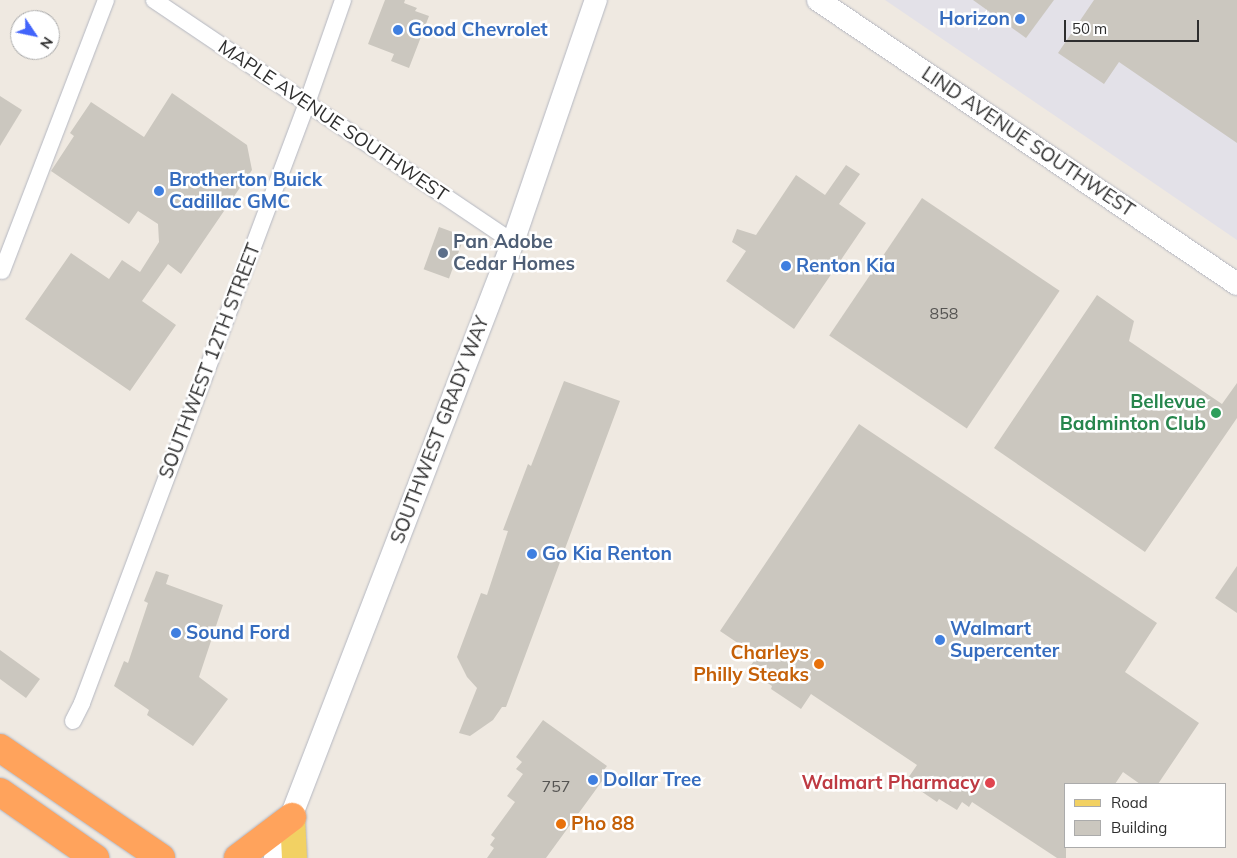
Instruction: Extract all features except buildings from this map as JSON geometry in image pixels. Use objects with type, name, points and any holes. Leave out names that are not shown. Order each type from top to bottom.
[{"type":"highway","points":[[0,729],[11,737],[42,776]]},
{"type":"highway","points":[[0,748],[161,858]]},
{"type":"highway","points":[[0,792],[95,858]]},
{"type":"highway","points":[[238,858],[292,817]]},
{"type":"main road","name":"SOUTHWEST GRADY WAY","points":[[275,858],[513,242],[596,0]]},
{"type":"main road","name":"LIND AVENUE SOUTHWEST","points":[[818,0],[1237,284]]},
{"type":"main road","points":[[292,817],[294,858]]},
{"type":"street","points":[[2,271],[106,0]]},
{"type":"street","name":"MAPLE AVENUE SOUTHWEST","points":[[154,0],[513,242]]},
{"type":"street","name":"SOUTHWEST 12TH STREET","points":[[72,721],[82,703],[307,103],[343,0]]},
{"type":"shaded area","points":[[885,0],[1237,0],[1237,240],[1120,160]]},
{"type":"place","name":"Horizon","points":[[1020,19]]},
{"type":"place","name":"Good Chevrolet","points":[[398,30]]},
{"type":"place","name":"Brotherton Buick Cadillac GMC","points":[[159,191]]},
{"type":"place","name":"Pan Adobe Cedar Homes","points":[[443,253]]},
{"type":"place","name":"Renton Kia","points":[[786,266]]},
{"type":"place","name":"Bellevue Badminton Club","points":[[1216,413]]},
{"type":"place","name":"Go Kia Renton","points":[[532,554]]},
{"type":"place","name":"Sound Ford","points":[[176,633]]},
{"type":"place","name":"Walmart Supercenter","points":[[940,640]]},
{"type":"place","name":"Charleys Philly Steaks","points":[[819,664]]},
{"type":"place","name":"Dollar Tree","points":[[593,780]]},
{"type":"place","name":"Walmart Pharmacy","points":[[990,783]]},
{"type":"place","name":"Pho 88","points":[[561,824]]}]
